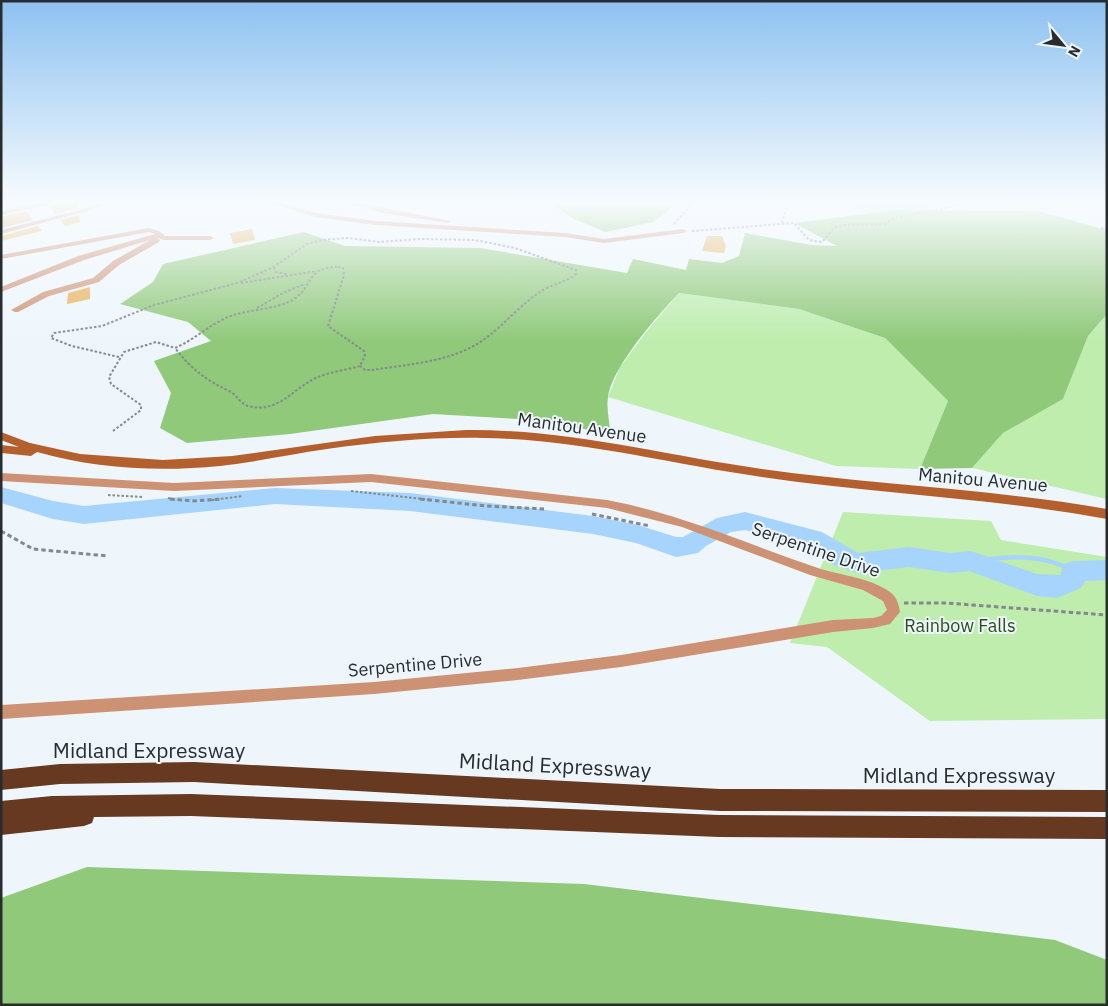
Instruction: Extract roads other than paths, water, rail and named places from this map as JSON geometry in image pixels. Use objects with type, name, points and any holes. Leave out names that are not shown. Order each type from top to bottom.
[{"type":"highway","name":"Midland Expressway","points":[[1,780],[60,774],[194,772],[720,800],[1107,801]]},
{"type":"highway","points":[[1,812],[52,807],[180,806],[719,826],[1107,828]]},
{"type":"highway","points":[[1,824],[180,806]]},
{"type":"main road","name":"Manitou Avenue","points":[[1,449],[124,462],[184,464],[223,461],[340,444],[401,438],[508,435],[558,439],[800,478],[875,488],[1031,501],[1107,514]]},
{"type":"main road","name":"Manitou Avenue","points":[[1,436],[51,453]]},
{"type":"street","points":[[1,256],[47,248]]},
{"type":"street","points":[[1,290],[81,258],[116,248]]},
{"type":"street","points":[[15,310],[46,294],[101,277],[116,263],[140,248]]},
{"type":"street","name":"Serpentine Drive","points":[[1,477],[174,487],[284,480],[371,478],[607,504],[642,510],[679,521],[815,572],[868,587],[884,594],[893,603],[894,612],[885,620],[872,623],[833,626],[621,661],[527,673],[374,688],[1,712]]},
{"type":"waterway","points":[[1,495],[53,510],[84,515],[275,496],[410,502],[593,525],[638,534],[676,547],[689,546],[697,539],[726,524],[745,521],[813,539],[824,544],[843,558],[857,563],[909,557],[950,563],[971,561],[1010,577],[1037,585],[1057,587],[1072,581],[1073,571],[1107,570]]},
{"type":"waterway","points":[[971,561],[1011,557],[1036,558],[1061,565],[1073,571]]},
{"type":"park label","name":"Rainbow Falls","points":[[960,626]]}]
